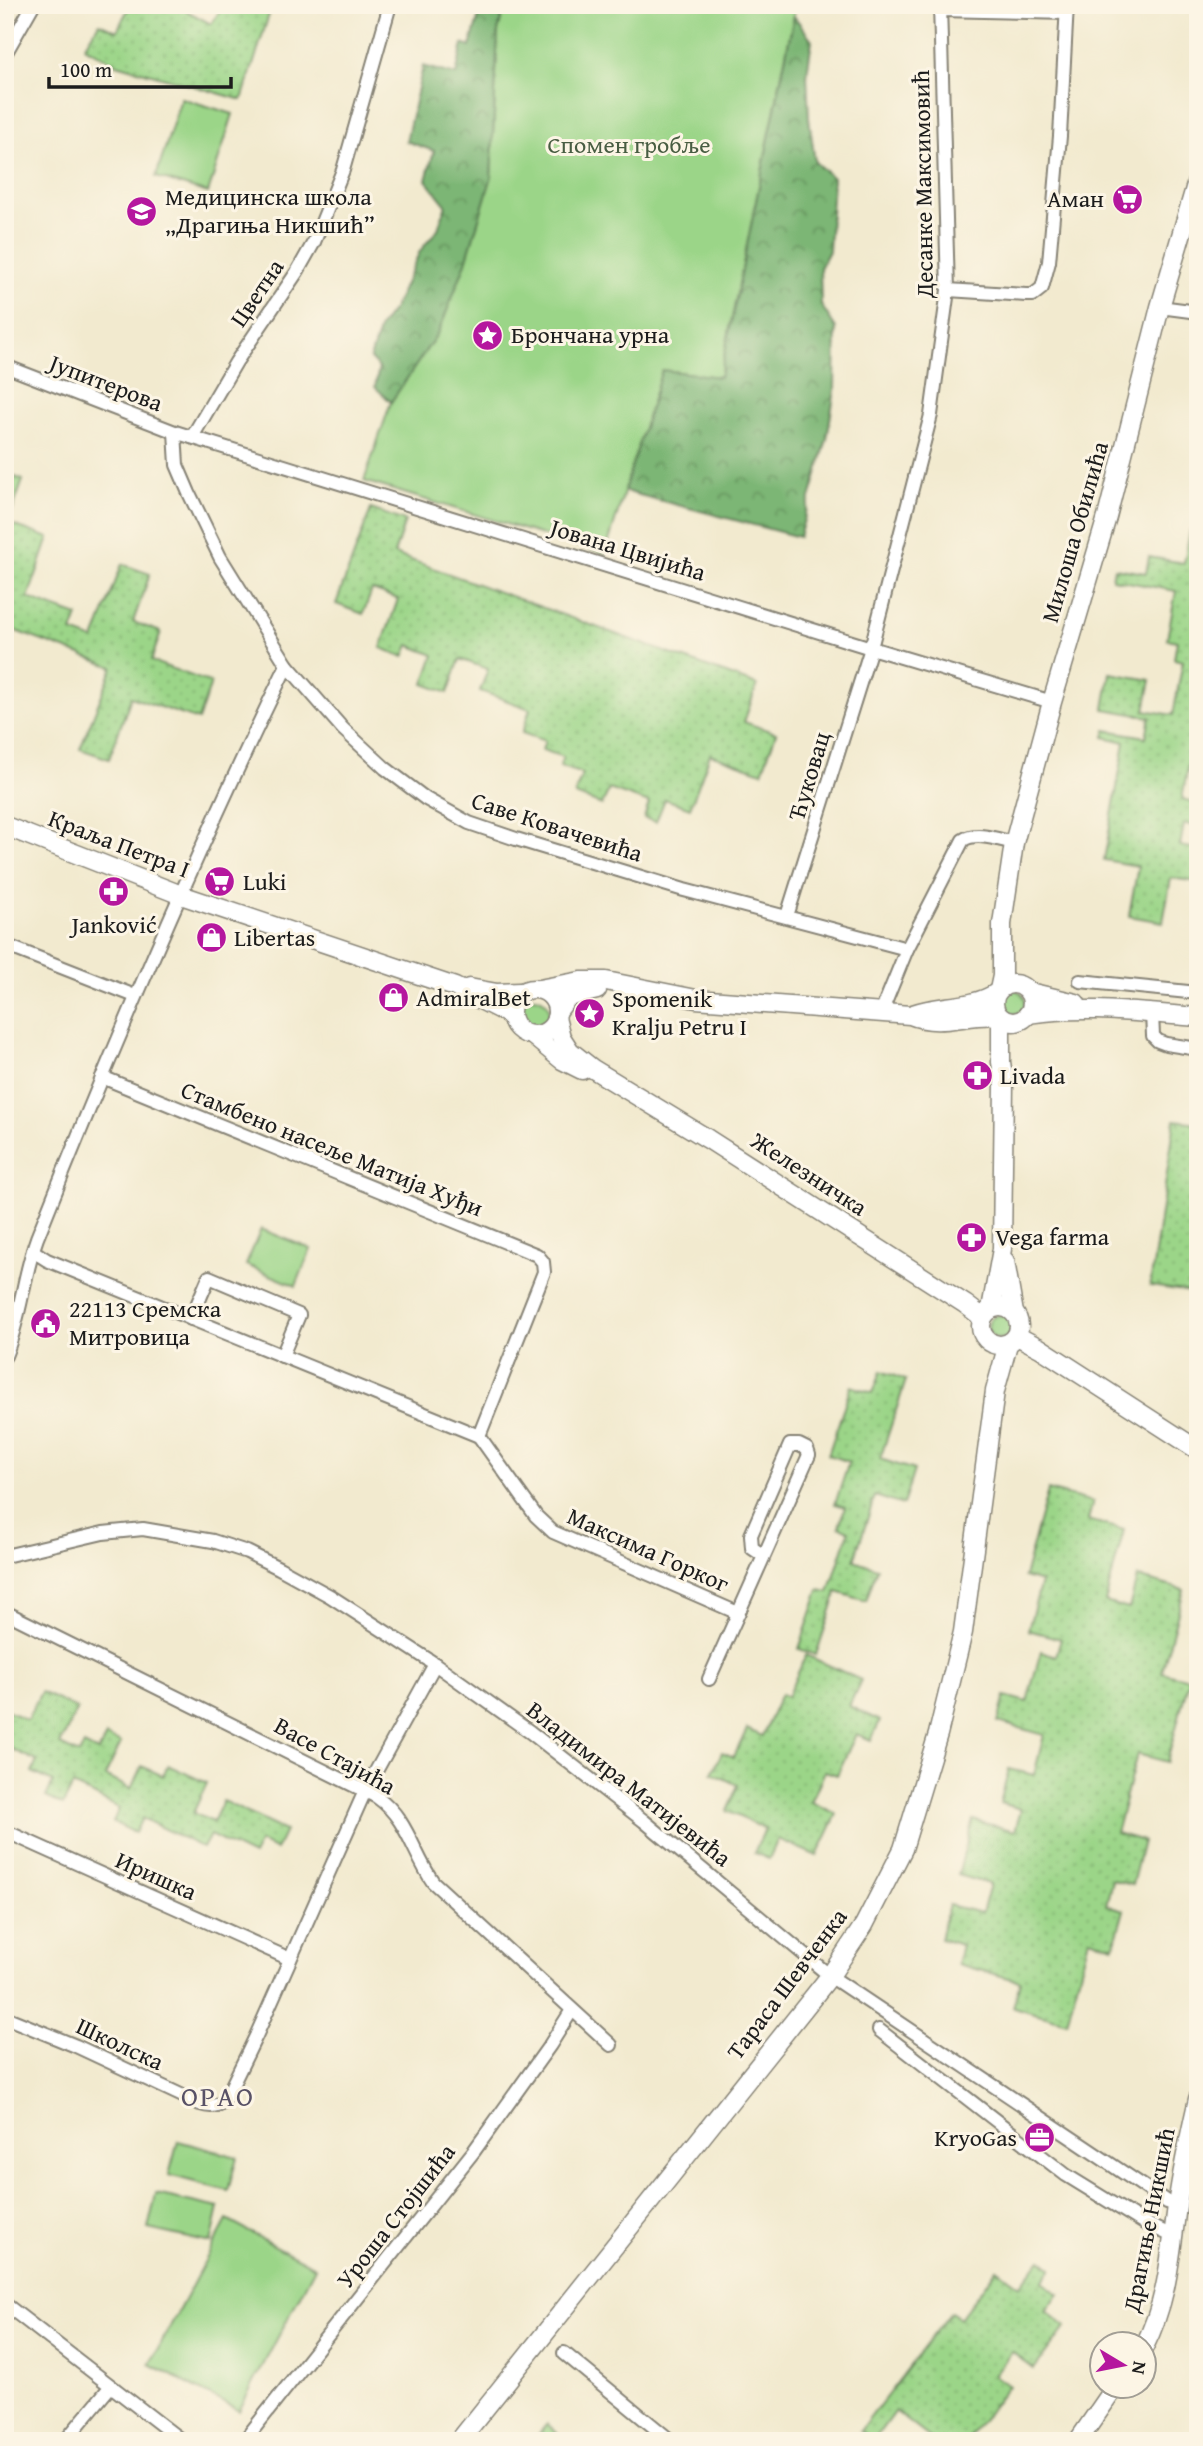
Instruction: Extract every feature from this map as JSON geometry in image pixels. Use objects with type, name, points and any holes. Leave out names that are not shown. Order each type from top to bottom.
[{"type":"street","points":[[5,54],[33,5]]},
{"type":"street","name":"Цветна","points":[[192,437],[236,362],[314,242],[343,170],[390,5]]},
{"type":"street","points":[[941,8],[1067,9],[1055,200],[1049,262],[1042,288],[1033,295],[948,290]]},
{"type":"street","name":"Десанке Максимовић","points":[[871,648],[931,415],[948,290],[941,8]]},
{"type":"street","name":"Милоша Обилића","points":[[998,991],[1002,976],[1002,924],[1014,843],[1052,702],[1107,517],[1160,307],[1198,178]]},
{"type":"street","points":[[1160,307],[1198,312]]},
{"type":"street","name":"Јупитерова","points":[[5,366],[192,437]]},
{"type":"street","name":"Саве Ковачевића","points":[[175,432],[177,465],[189,493],[220,557],[287,664],[344,729],[385,768],[426,799],[469,823],[684,890],[907,949]]},
{"type":"street","name":"Јована Цвијића","points":[[192,437],[1052,702]]},
{"type":"street","name":"Ћуковац","points":[[787,916],[871,648]]},
{"type":"street","points":[[5,1356],[23,1301],[33,1251],[135,996],[287,664]]},
{"type":"street","name":"Краља Петра I","points":[[5,826],[181,895],[455,987],[510,1015]]},
{"type":"street","points":[[881,1013],[907,949],[963,840],[981,836],[1014,843]]},
{"type":"street","name":"Милоша Обилића","points":[[1007,901],[1012,957],[1016,975],[1026,989]]},
{"type":"street","points":[[5,945],[135,996]]},
{"type":"street","name":"Краља Петра I","points":[[455,987],[497,993],[594,980],[635,988]]},
{"type":"street","points":[[1080,981],[1198,993]]},
{"type":"street","points":[[556,1015],[550,995],[529,990],[512,1002],[510,1015],[520,1031],[532,1035],[544,1032],[553,1024],[568,997],[581,992],[635,988],[696,999],[910,1014],[935,1007],[985,1000],[1012,984],[1117,1012]]},
{"type":"street","points":[[1004,1083],[1016,1030],[1032,1003],[1026,989]]},
{"type":"street","points":[[998,991],[994,1003],[1000,1017],[1004,1083],[1002,1249],[1013,1313],[1019,1324],[1013,1340]]},
{"type":"street","points":[[910,1014],[923,1019],[952,1021],[988,1015],[1012,1022],[1058,1010],[1198,1017]]},
{"type":"street","points":[[1152,1013],[1153,1036],[1158,1041],[1198,1049]]},
{"type":"street","name":"Железничка","points":[[556,1015],[561,1037],[570,1051],[605,1077],[719,1146],[965,1304],[987,1313]]},
{"type":"street","name":"Железничка","points":[[532,1035],[562,1060],[581,1070],[605,1077]]},
{"type":"street","name":"Стамбено насеље Матија Хуђи","points":[[102,1077],[537,1255],[543,1262],[544,1272],[479,1436]]},
{"type":"street","points":[[1002,1249],[987,1313],[980,1329],[986,1340],[996,1346],[1013,1340],[1040,1348],[1198,1450]]},
{"type":"street","points":[[33,1251],[47,1261],[479,1436]]},
{"type":"street","points":[[191,1319],[209,1277],[299,1315],[282,1356]]},
{"type":"street","points":[[987,1313],[1003,1307],[1013,1313]]},
{"type":"street","name":"Тараса Шевченка","points":[[986,1340],[995,1391]]},
{"type":"street","name":"Тараса Шевченка","points":[[459,2441],[830,1976],[864,1925],[903,1849],[938,1734],[963,1632],[995,1391],[1013,1340]]},
{"type":"street","name":"Максима Горког","points":[[479,1436],[536,1516],[552,1532],[738,1612]]},
{"type":"street","name":"Максима Горког","points":[[709,1679],[738,1612],[764,1556],[809,1455],[807,1449],[799,1445],[790,1445],[751,1535],[752,1548],[764,1556]]},
{"type":"street","name":"Владимира Матијевића","points":[[5,1556],[103,1533],[143,1529],[214,1541],[247,1552],[299,1579],[435,1664],[530,1732],[644,1821],[830,1976],[1167,2202],[1177,2205]]},
{"type":"street","name":"Васе Стајића","points":[[5,1612],[365,1791],[388,1805],[397,1815],[433,1882],[611,2045]]},
{"type":"street","points":[[290,1959],[365,1791],[435,1664]]},
{"type":"street","name":"Иришка","points":[[5,1831],[290,1959]]},
{"type":"street","name":"Школска","points":[[5,2017],[76,2046],[200,2104],[217,2105],[225,2100],[290,1959]]},
{"type":"street","name":"Уроша Стојшића","points":[[244,2441],[474,2151],[572,2011]]},
{"type":"street","points":[[879,2030],[1066,2175],[1136,2219],[1173,2236]]},
{"type":"street","name":"Драгиње Никшић","points":[[1153,2330],[1166,2290],[1177,2205],[1198,2099]]},
{"type":"street","points":[[5,2304],[182,2441]]},
{"type":"street","points":[[564,2353],[671,2441]]},
{"type":"street","points":[[65,2441],[110,2387]]},
{"type":"street","points":[[1078,2441],[1106,2400]]},
{"type":"green space","points":[[130,5],[176,5],[211,24],[224,5],[272,5],[242,100],[117,64],[84,47],[99,23],[117,31]]},
{"type":"green space","points":[[482,5],[505,5],[498,31],[491,179],[465,265],[439,331],[391,402],[375,387],[379,368],[370,359],[380,327],[394,308],[420,251],[438,229],[446,205],[426,180],[434,151],[406,141],[423,66],[456,75],[463,44],[470,47]]},
{"type":"green space","name":"Спомен гробље","points":[[505,5],[796,5],[720,377],[662,370],[605,554],[364,481],[391,402],[439,331],[465,265],[491,179],[498,31]]},
{"type":"green space","points":[[794,16],[812,40],[807,74],[815,162],[833,178],[829,251],[820,268],[821,305],[836,328],[835,389],[827,439],[799,537],[624,491],[662,370],[720,377]]},
{"type":"green space","points":[[181,98],[233,114],[208,193],[156,177]]},
{"type":"green space","points":[[5,473],[23,480],[8,523],[49,538],[28,598],[78,616],[72,632],[94,640],[122,564],[150,574],[133,622],[161,632],[151,661],[211,683],[198,720],[131,697],[109,759],[80,749],[113,667],[5,627]]},
{"type":"green space","points":[[371,509],[405,521],[394,554],[757,685],[744,722],[776,733],[762,772],[710,754],[690,808],[665,799],[656,822],[644,818],[649,803],[609,789],[602,805],[575,795],[582,774],[560,766],[563,757],[542,750],[545,741],[522,733],[530,709],[480,691],[488,669],[460,659],[448,693],[424,684],[434,655],[409,645],[404,657],[381,648],[398,599],[372,590],[363,614],[336,604]]},
{"type":"green space","points":[[1190,531],[1198,533],[1198,712],[1182,799],[1198,803],[1198,826],[1184,824],[1180,846],[1198,849],[1198,882],[1171,878],[1163,922],[1129,916],[1138,866],[1104,860],[1125,742],[1104,737],[1106,730],[1146,737],[1150,717],[1104,709],[1110,673],[1151,680],[1145,710],[1173,715],[1183,661],[1174,659],[1177,641],[1167,639],[1176,591],[1112,579],[1114,568],[1146,573],[1149,557],[1184,563]]},
{"type":"green space","points":[[1013,990],[1021,994],[1025,1002],[1021,1010],[1013,1014],[1005,1010],[1001,1002],[1005,994]]},
{"type":"green space","points":[[534,997],[545,1001],[549,1012],[545,1023],[534,1027],[523,1023],[519,1012],[523,1001]]},
{"type":"green space","points":[[1175,1120],[1198,1123],[1198,1293],[1150,1286]]},
{"type":"green space","points":[[261,1229],[311,1249],[296,1286],[246,1265]]},
{"type":"green space","points":[[1000,1315],[1008,1319],[1012,1327],[1008,1335],[1000,1339],[992,1335],[988,1327],[992,1319]]},
{"type":"green space","points":[[881,1371],[906,1380],[880,1459],[914,1470],[903,1505],[875,1496],[854,1560],[877,1568],[866,1601],[837,1592],[816,1655],[799,1649],[819,1590],[829,1592],[849,1531],[839,1527],[845,1507],[835,1504],[849,1462],[828,1455],[851,1386],[873,1393]]},
{"type":"green space","points":[[1048,1490],[1093,1502],[1088,1520],[1124,1530],[1105,1602],[1129,1609],[1137,1577],[1184,1590],[1162,1672],[1189,1679],[1167,1762],[1137,1754],[1116,1833],[1143,1841],[1132,1885],[1112,1880],[1106,1905],[1124,1910],[1114,1946],[1089,1939],[1067,2022],[1013,2007],[1020,1981],[957,1964],[962,1945],[940,1939],[949,1905],[982,1913],[990,1884],[958,1875],[973,1820],[1015,1831],[1021,1809],[1000,1803],[1009,1769],[1034,1775],[1044,1735],[998,1722],[1005,1696],[1027,1702],[1041,1651],[1056,1656],[1061,1639],[1028,1630],[1041,1582],[1024,1577]]},
{"type":"green space","points":[[806,1655],[861,1680],[849,1706],[880,1721],[871,1740],[856,1734],[837,1775],[825,1771],[811,1802],[837,1814],[817,1856],[778,1839],[769,1859],[754,1853],[765,1829],[727,1811],[738,1785],[712,1773],[722,1752],[734,1757],[747,1729],[762,1736],[781,1694],[787,1697]]},
{"type":"green space","points":[[41,1692],[77,1709],[60,1745],[79,1754],[84,1745],[98,1752],[106,1736],[121,1743],[105,1776],[131,1789],[142,1766],[163,1776],[168,1765],[207,1783],[193,1813],[213,1822],[223,1801],[285,1831],[276,1850],[260,1842],[253,1856],[210,1835],[203,1848],[142,1818],[135,1833],[113,1822],[119,1808],[73,1785],[63,1805],[46,1797],[53,1782],[32,1772],[37,1761],[5,1746],[5,1709],[27,1720]]},
{"type":"green space","points":[[178,2141],[237,2157],[228,2191],[169,2175]]},
{"type":"green space","points":[[156,2194],[219,2208],[211,2243],[148,2229]]},
{"type":"green space","points":[[227,2220],[315,2267],[239,2411],[150,2364]]},
{"type":"green space","points":[[1041,2259],[1052,2268],[1042,2282],[1059,2294],[1046,2311],[1066,2327],[1034,2369],[1012,2352],[994,2375],[1008,2386],[966,2441],[934,2441],[895,2411],[873,2441],[860,2431],[951,2312],[960,2318],[997,2269],[1020,2286]]},
{"type":"green space","points":[[547,2424],[566,2441],[541,2441],[536,2437]]},
{"type":"place","name":"Аман","points":[[1127,199]]},
{"type":"place","name":"Медицинска школа „Драгиња Никшић”","points":[[142,211]]},
{"type":"place","name":"Брончана урна","points":[[488,335]]},
{"type":"place","name":"Luki","points":[[220,882]]},
{"type":"place","name":"Janković","points":[[114,891]]},
{"type":"place","name":"Libertas","points":[[211,938]]},
{"type":"place","name":"AdmiralBet","points":[[393,998]]},
{"type":"place","name":"Spomenik Kralju Petru I","points":[[589,1013]]},
{"type":"place","name":"Livada","points":[[977,1076]]},
{"type":"place","name":"Vega farma","points":[[972,1237]]},
{"type":"place","name":"22113 Сремска Митровица","points":[[46,1323]]},
{"type":"place","name":"KryoGas","points":[[1040,2138]]},
{"type":"district","name":"ОРАО","points":[[218,2096]]}]
